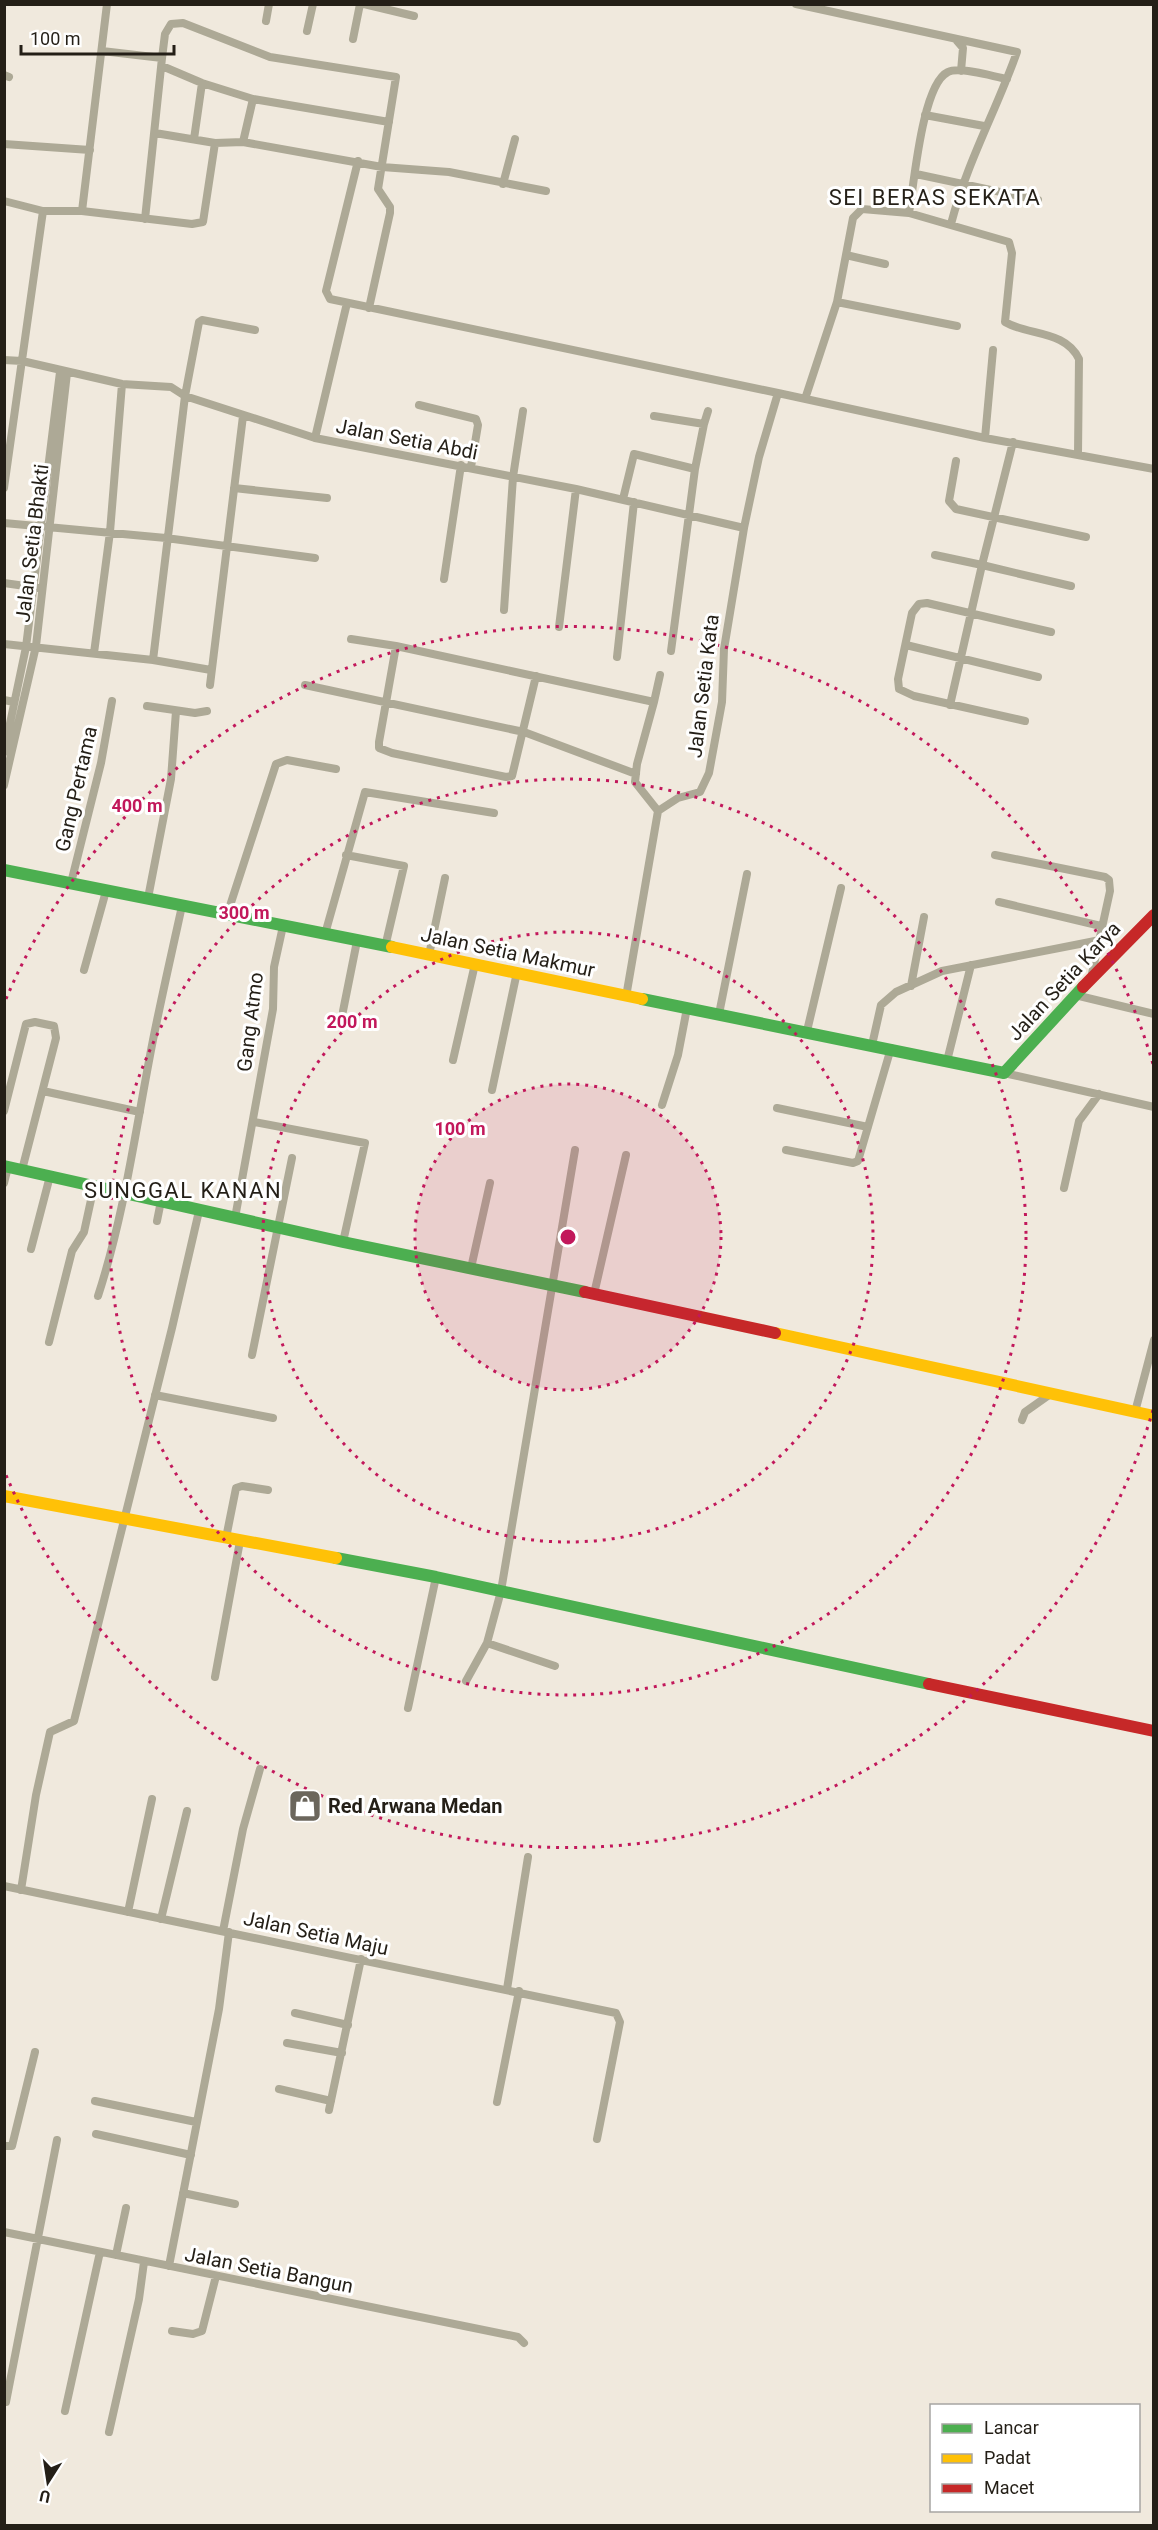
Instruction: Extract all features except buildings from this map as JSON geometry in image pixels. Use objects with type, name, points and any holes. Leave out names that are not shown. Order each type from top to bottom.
[{"type":"street","points":[[82,212],[107,4]]},
{"type":"street","points":[[266,21],[269,4]]},
{"type":"street","points":[[307,31],[313,4]]},
{"type":"street","points":[[353,39],[362,4],[414,16]]},
{"type":"street","points":[[796,4],[956,41],[1017,52],[996,109],[984,126],[961,183],[951,224]]},
{"type":"street","points":[[145,219],[162,62],[167,28],[171,24],[183,23],[270,57],[396,76],[378,189],[390,207],[390,213],[369,308]]},
{"type":"street","points":[[956,41],[963,48],[961,70]]},
{"type":"street","points":[[102,51],[162,62],[202,83],[253,99],[389,122]]},
{"type":"street","points":[[909,213],[925,115],[941,78],[949,72],[961,70],[1007,80]]},
{"type":"street","points":[[194,139],[202,83]]},
{"type":"street","points":[[243,142],[253,99]]},
{"type":"street","points":[[925,115],[984,126]]},
{"type":"street","points":[[155,134],[214,143],[243,142],[358,160],[382,167],[449,172],[546,191]]},
{"type":"street","points":[[503,183],[515,139]]},
{"type":"street","points":[[4,201],[43,211],[203,222],[214,143]]},
{"type":"street","points":[[4,144],[90,150]]},
{"type":"street","points":[[358,160],[326,291],[330,299],[985,438],[1154,469]]},
{"type":"street","points":[[916,174],[1038,200]]},
{"type":"street","points":[[805,399],[837,302],[853,218],[857,211],[872,209],[909,213],[1010,242],[1012,253],[1005,322],[1058,339],[1074,350],[1079,359],[1078,454]]},
{"type":"street","points":[[4,488],[43,211]]},
{"type":"street","points":[[846,255],[885,264]]},
{"type":"street","points":[[837,302],[957,326]]},
{"type":"street","points":[[315,438],[347,303]]},
{"type":"street","points":[[153,660],[185,396],[199,322],[202,320],[255,330]]},
{"type":"street","points":[[985,438],[993,350]]},
{"type":"street","name":"Jalan Setia Abdi","points":[[4,360],[22,361],[64,373],[122,384],[171,387],[185,396],[315,438],[576,489],[744,528]]},
{"type":"street","name":"Jalan Setia Bhakti","points":[[46,527],[49,451],[64,373]]},
{"type":"street","name":"Jalan Setia Bhakti","points":[[4,752],[12,737],[14,702],[38,588],[59,453],[64,373]]},
{"type":"street","points":[[94,653],[110,532],[122,384]]},
{"type":"street","name":"Jalan Setia Kata","points":[[658,811],[678,798],[700,792],[709,773],[722,702],[723,649],[744,528],[759,457],[778,393]]},
{"type":"street","points":[[419,405],[467,415],[477,420],[471,467]]},
{"type":"street","points":[[504,610],[513,477],[523,411]]},
{"type":"street","points":[[671,651],[695,469],[708,411]]},
{"type":"street","points":[[210,685],[243,416]]},
{"type":"street","points":[[654,416],[704,424]]},
{"type":"street","points":[[950,705],[1013,442]]},
{"type":"street","points":[[49,451],[59,453]]},
{"type":"street","points":[[623,500],[634,454],[695,469]]},
{"type":"street","points":[[957,461],[949,494],[950,505],[956,509],[1086,537]]},
{"type":"street","points":[[444,579],[461,465]]},
{"type":"street","points":[[234,488],[327,498]]},
{"type":"street","points":[[559,627],[576,489]]},
{"type":"street","points":[[617,657],[634,502]]},
{"type":"street","points":[[4,523],[166,538],[226,548],[315,558]]},
{"type":"street","points":[[935,555],[1071,585]]},
{"type":"street","points":[[4,583],[38,588]]},
{"type":"street","name":"Jalan Setia Bhakti","points":[[4,785],[12,737],[36,646],[38,588]]},
{"type":"street","points":[[1025,722],[903,693],[899,689],[912,613],[919,604],[927,603],[1051,632]]},
{"type":"street","points":[[351,639],[536,675],[654,702]]},
{"type":"street","points":[[4,644],[153,660],[211,670]]},
{"type":"street","points":[[906,645],[1038,677]]},
{"type":"street","points":[[396,646],[379,748],[392,753],[506,777],[512,776],[514,770],[536,675]]},
{"type":"street","points":[[626,997],[658,811],[639,790],[636,774],[660,675]]},
{"type":"street","points":[[305,685],[387,700],[524,732],[636,774]]},
{"type":"street","points":[[4,700],[14,702]]},
{"type":"street","name":"Gang Pertama","points":[[71,883],[100,763],[112,701]]},
{"type":"street","points":[[147,706],[195,713],[207,711]]},
{"type":"street","points":[[148,898],[171,779],[176,711]]},
{"type":"street","points":[[227,915],[247,860],[268,781],[278,763],[287,760],[336,769]]},
{"type":"street","points":[[325,934],[365,792],[494,813]]},
{"type":"street","points":[[346,855],[404,866],[385,947]]},
{"type":"street","points":[[995,855],[1105,877],[1111,885],[1091,978]]},
{"type":"street","name":"Jalan Setia Makmur","points":[[4,870],[517,972],[626,997],[807,1031],[1004,1073]]},
{"type":"street","points":[[719,1014],[747,874]]},
{"type":"street","points":[[429,955],[445,878]]},
{"type":"street","points":[[807,1031],[841,888]]},
{"type":"street","points":[[84,970],[106,891]]},
{"type":"street","points":[[999,902],[1101,926]]},
{"type":"street","points":[[98,1296],[110,1257],[124,1193],[182,906]]},
{"type":"street","name":"Jalan Setia Karya","points":[[1004,1073],[1091,978],[1154,915]]},
{"type":"street","points":[[911,986],[924,917]]},
{"type":"street","name":"Gang Atmo","points":[[235,1218],[273,1009],[274,967],[283,926]]},
{"type":"street","points":[[872,1045],[881,1005],[890,996],[942,971],[1100,940]]},
{"type":"street","points":[[343,1011],[357,941]]},
{"type":"street","points":[[453,1060],[475,964]]},
{"type":"street","points":[[947,1062],[971,965]]},
{"type":"street","points":[[492,1090],[517,972]]},
{"type":"street","points":[[1075,995],[1154,1014]]},
{"type":"street","points":[[662,1105],[678,1056],[687,1008]]},
{"type":"street","points":[[4,1111],[22,1036],[28,1022],[54,1026],[56,1031],[22,1170]]},
{"type":"street","points":[[786,1150],[856,1163],[891,1048]]},
{"type":"street","points":[[1004,1073],[1154,1107]]},
{"type":"street","points":[[42,1091],[140,1112]]},
{"type":"street","points":[[1064,1188],[1079,1121],[1098,1094]]},
{"type":"street","points":[[777,1108],[868,1127]]},
{"type":"street","points":[[254,1122],[365,1143],[343,1242]]},
{"type":"street","points":[[466,1681],[487,1643],[501,1591],[575,1150]]},
{"type":"street","points":[[594,1294],[626,1155]]},
{"type":"street","points":[[252,1355],[292,1158]]},
{"type":"street","points":[[4,1183],[6,1166],[343,1242],[594,1294],[1049,1395],[1154,1416]]},
{"type":"street","points":[[31,1249],[50,1176]]},
{"type":"street","points":[[471,1268],[490,1183]]},
{"type":"street","points":[[49,1342],[72,1251],[84,1232],[94,1186]]},
{"type":"street","points":[[157,1221],[161,1201]]},
{"type":"street","points":[[21,1890],[36,1795],[50,1732],[74,1721],[199,1210]]},
{"type":"street","points":[[1135,1412],[1154,1341]]},
{"type":"street","points":[[155,1395],[273,1418]]},
{"type":"street","points":[[1022,1420],[1025,1412],[1049,1395]]},
{"type":"street","points":[[226,1538],[237,1486],[268,1490]]},
{"type":"street","points":[[4,1496],[436,1577],[1154,1731]]},
{"type":"street","points":[[215,1677],[240,1541]]},
{"type":"street","points":[[408,1708],[436,1577]]},
{"type":"street","points":[[487,1643],[555,1666]]},
{"type":"street","points":[[169,2266],[219,2009],[226,1932],[243,1829],[260,1769]]},
{"type":"street","points":[[128,1912],[152,1799]]},
{"type":"street","points":[[161,1919],[187,1811]]},
{"type":"street","points":[[507,1989],[528,1857]]},
{"type":"street","name":"Jalan Setia Maju","points":[[4,1886],[519,1991],[616,2013],[619,2018],[597,2139]]},
{"type":"street","points":[[329,2110],[361,1959]]},
{"type":"street","points":[[497,2102],[519,1991]]},
{"type":"street","points":[[295,2013],[348,2025]]},
{"type":"street","points":[[287,2043],[342,2053]]},
{"type":"street","points":[[4,2146],[12,2145],[35,2052]]},
{"type":"street","points":[[279,2089],[331,2100]]},
{"type":"street","points":[[95,2101],[196,2122]]},
{"type":"street","points":[[96,2134],[191,2155]]},
{"type":"street","points":[[6,2402],[57,2140]]},
{"type":"street","points":[[183,2193],[235,2204]]},
{"type":"street","points":[[116,2255],[126,2208]]},
{"type":"street","name":"Jalan Setia Bangun","points":[[4,2232],[518,2337],[524,2343]]},
{"type":"street","points":[[65,2411],[100,2253]]},
{"type":"street","points":[[109,2432],[139,2300],[144,2262]]},
{"type":"street","points":[[172,2331],[193,2334],[202,2331],[216,2276]]},
{"type":"traffic: fast","points":[[4,870],[392,947]]},
{"type":"traffic: fast","points":[[642,999],[1004,1073],[1083,987]]},
{"type":"traffic: fast","points":[[4,1166],[343,1242],[585,1292]]},
{"type":"traffic: fast","points":[[336,1558],[436,1577],[929,1684]]},
{"type":"traffic: slow","points":[[392,947],[642,999]]},
{"type":"traffic: slow","points":[[775,1333],[1154,1416]]},
{"type":"traffic: slow","points":[[4,1496],[336,1558]]},
{"type":"traffic: jam","points":[[1083,987],[1154,915]]},
{"type":"traffic: jam","points":[[585,1292],[775,1333]]},
{"type":"traffic: jam","points":[[929,1684],[1154,1731]]},
{"type":"place","name":"Red Arwana Medan","points":[[305,1806]]},
{"type":"district","name":"SEI BERAS SEKATA","points":[[935,197]]},
{"type":"district","name":"SUNGGAL KANAN","points":[[183,1190]]}]
